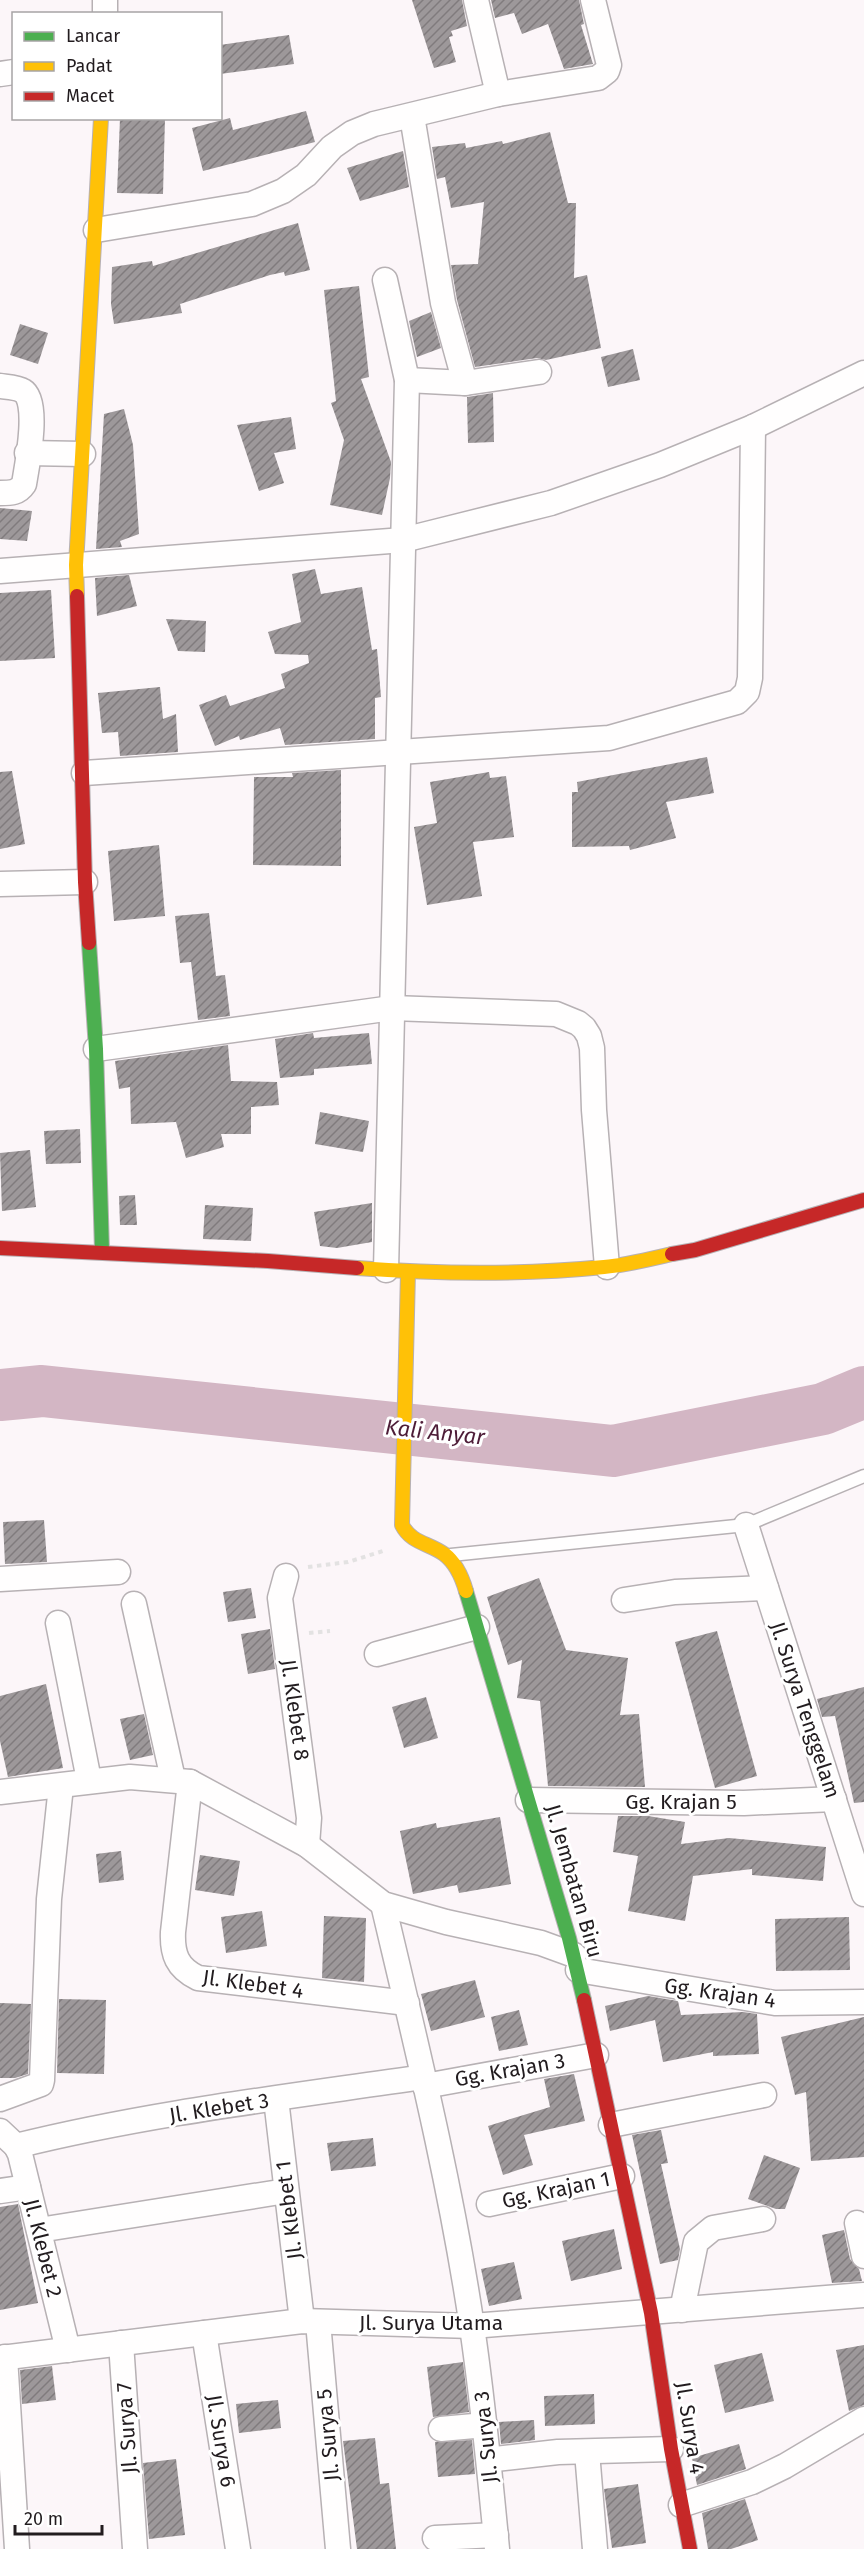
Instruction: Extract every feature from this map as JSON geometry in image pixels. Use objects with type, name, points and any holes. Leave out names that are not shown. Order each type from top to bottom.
[{"type":"street","points":[[476,0],[498,94]]},
{"type":"street","points":[[96,230],[252,204],[283,190],[306,175],[332,147],[352,133],[374,124],[498,94],[598,78],[604,74],[609,65],[593,0]]},
{"type":"street","points":[[412,116],[443,303],[465,383]]},
{"type":"street","points":[[101,120],[76,565],[84,773],[85,882],[96,1049],[102,1251]]},
{"type":"street","points":[[385,280],[407,380],[392,1008],[397,1271],[406,1348],[401,1493],[401,1516],[405,1533]]},
{"type":"street","points":[[407,380],[465,383],[538,372]]},
{"type":"street","points":[[0,571],[403,540],[550,503],[660,465],[753,427],[864,373]]},
{"type":"street","points":[[0,386],[24,391],[29,397],[32,417],[24,484],[20,490],[0,493]]},
{"type":"street","points":[[84,773],[609,738],[737,702],[747,692],[750,678],[753,427]]},
{"type":"street","points":[[27,453],[83,454]]},
{"type":"street","points":[[0,884],[85,882]]},
{"type":"street","points":[[96,1049],[392,1008],[556,1014],[578,1023],[589,1036],[592,1048],[594,1110],[607,1267]]},
{"type":"street","points":[[0,1248],[102,1251],[397,1271],[553,1271],[607,1267],[695,1250],[864,1200]]},
{"type":"street","name":"Jl. Surya Tenggelam","points":[[746,1525],[864,1894]]},
{"type":"street","name":"Jl. Jembatan Biru","points":[[405,1533],[445,1555],[460,1574],[477,1627],[576,1963],[651,2313]]},
{"type":"street","points":[[0,1579],[118,1572]]},
{"type":"street","name":"Jl. Klebet 8","points":[[285,1576],[280,1598],[309,1818],[307,1845]]},
{"type":"street","points":[[624,1600],[675,1592],[766,1588]]},
{"type":"street","name":"Jl. Klebet 4","points":[[134,1604],[182,1781],[173,1932],[173,1953],[181,1966],[198,1978],[407,2003]]},
{"type":"street","points":[[58,1623],[89,1780]]},
{"type":"street","points":[[377,1654],[477,1627]]},
{"type":"street","points":[[0,1792],[130,1777],[182,1781],[307,1845],[384,1904]]},
{"type":"street","points":[[0,2099],[41,2084],[42,2080],[50,1899],[61,1786]]},
{"type":"street","name":"Gg. Krajan 5","points":[[528,1800],[744,1803],[834,1799]]},
{"type":"street","name":"Jl. Surya 3","points":[[384,1904],[453,2213],[472,2326],[497,2542]]},
{"type":"street","name":"Gg. Krajan 4","points":[[384,1904],[446,1922],[541,1943],[576,1963],[738,1998],[775,2003],[864,2002]]},
{"type":"street","name":"Gg. Krajan 3","points":[[424,2082],[596,2055]]},
{"type":"street","name":"Jl. Klebet 3","points":[[8,2138],[74,2132],[276,2099],[424,2082]]},
{"type":"street","points":[[611,2125],[764,2095]]},
{"type":"street","name":"Jl. Klebet 1","points":[[276,2099],[286,2191],[310,2321]]},
{"type":"street","name":"Jl. Klebet 2","points":[[8,2138],[28,2187],[68,2350]]},
{"type":"street","name":"Gg. Krajan 1","points":[[489,2204],[622,2176]]},
{"type":"street","points":[[0,2191],[28,2187]]},
{"type":"street","points":[[39,2230],[286,2191]]},
{"type":"street","points":[[682,2310],[696,2242],[713,2228],[763,2218]]},
{"type":"street","points":[[857,2223],[864,2256]]},
{"type":"street","name":"Jl. Surya Utama","points":[[2,2357],[310,2321],[472,2326],[864,2295]]},
{"type":"street","name":"Jl. Surya 4","points":[[651,2313],[690,2549]]},
{"type":"street","name":"Jl. Surya 5","points":[[310,2321],[338,2549]]},
{"type":"street","name":"Jl. Surya 6","points":[[204,2333],[238,2549]]},
{"type":"street","name":"Jl. Surya 7","points":[[121,2343],[135,2549]]},
{"type":"street","points":[[2,2357],[17,2549]]},
{"type":"street","points":[[681,2505],[752,2482],[785,2466],[864,2419]]},
{"type":"street","points":[[441,2429],[485,2425]]},
{"type":"street","points":[[495,2459],[672,2449]]},
{"type":"street","points":[[587,2452],[595,2549]]},
{"type":"street","points":[[435,2538],[497,2542]]},
{"type":"lane","points":[[445,1555],[746,1525],[864,1476]]},
{"type":"path","points":[[285,1576],[306,1567],[348,1562],[388,1549],[405,1533]]},
{"type":"building","points":[[412,0],[462,0],[467,26],[451,31],[453,36],[449,37],[456,62],[434,68]]},
{"type":"building","points":[[491,0],[579,0],[584,24],[581,25],[593,64],[564,69],[548,24],[522,34],[514,13],[495,18]]},
{"type":"building","points":[[289,35],[294,64],[222,74],[222,45]]},
{"type":"building","points":[[306,111],[315,142],[203,171],[192,128],[230,118],[233,130]]},
{"type":"building","points":[[120,120],[165,120],[163,194],[117,193]]},
{"type":"building","points":[[550,132],[568,203],[576,203],[574,278],[587,275],[601,348],[546,360],[537,358],[475,367],[457,300],[451,265],[478,264],[484,202],[451,208],[445,177],[437,179],[432,147],[465,143],[466,148],[502,141],[503,144]]},
{"type":"building","points":[[403,151],[409,187],[360,201],[347,168]]},
{"type":"building","points":[[298,223],[310,270],[285,276],[284,272],[270,275],[180,304],[182,313],[114,324],[111,304],[112,267],[152,261],[153,266]]},
{"type":"building","points":[[359,286],[369,377],[361,379],[391,462],[382,515],[330,505],[344,440],[331,403],[336,401],[324,290]]},
{"type":"building","points":[[431,312],[441,348],[417,357],[409,321]]},
{"type":"building","points":[[20,324],[48,333],[38,364],[10,355]]},
{"type":"building","points":[[633,349],[640,380],[608,387],[601,357]]},
{"type":"building","points":[[493,393],[494,442],[468,443],[467,397]]},
{"type":"building","points":[[124,409],[133,445],[139,534],[120,541],[122,547],[96,549],[104,414]]},
{"type":"building","points":[[291,417],[296,449],[274,453],[284,483],[259,491],[237,425]]},
{"type":"building","points":[[0,508],[32,511],[27,541],[0,539]]},
{"type":"building","points":[[315,569],[321,594],[362,587],[372,650],[377,649],[381,697],[375,698],[375,739],[285,745],[280,728],[240,740],[239,736],[215,746],[199,705],[226,695],[230,706],[285,688],[281,674],[309,663],[308,655],[275,654],[268,632],[301,622],[292,574]]},
{"type":"building","points":[[129,575],[137,606],[97,616],[95,578]]},
{"type":"building","points":[[51,590],[55,658],[0,661],[0,593]]},
{"type":"building","points":[[166,619],[206,621],[205,652],[178,651]]},
{"type":"building","points":[[160,687],[163,719],[176,714],[178,752],[120,756],[118,732],[102,733],[98,693]]},
{"type":"building","points":[[707,757],[714,793],[666,802],[676,838],[630,850],[629,846],[572,847],[572,792],[578,792],[577,782]]},
{"type":"building","points":[[341,770],[341,866],[253,865],[254,777],[293,777],[292,773]]},
{"type":"building","points":[[12,771],[25,844],[0,849],[0,772]]},
{"type":"building","points":[[489,772],[490,778],[506,776],[514,837],[473,842],[482,896],[427,905],[414,827],[437,823],[430,782]]},
{"type":"building","points":[[159,845],[165,916],[114,921],[108,851]]},
{"type":"building","points":[[209,913],[216,976],[225,975],[230,1016],[198,1020],[191,962],[180,963],[175,916]]},
{"type":"building","points":[[313,1033],[314,1038],[369,1033],[372,1064],[314,1069],[314,1075],[280,1078],[275,1039]]},
{"type":"building","points":[[228,1045],[231,1081],[277,1082],[279,1105],[251,1107],[251,1134],[221,1134],[224,1147],[186,1158],[176,1122],[131,1124],[130,1087],[119,1089],[115,1061]]},
{"type":"building","points":[[320,1112],[369,1121],[363,1152],[315,1144]]},
{"type":"building","points":[[80,1129],[81,1163],[46,1164],[44,1131]]},
{"type":"building","points":[[30,1150],[36,1207],[2,1211],[0,1153]]},
{"type":"building","points":[[135,1195],[137,1225],[120,1225],[119,1196]]},
{"type":"building","points":[[372,1203],[372,1242],[337,1248],[320,1246],[314,1212]]},
{"type":"building","points":[[205,1205],[253,1208],[251,1241],[203,1239]]},
{"type":"building","points":[[44,1520],[47,1562],[5,1564],[3,1522]]},
{"type":"building","points":[[539,1578],[566,1650],[628,1658],[620,1715],[639,1714],[645,1787],[548,1786],[540,1701],[517,1698],[522,1660],[508,1665],[487,1597]]},
{"type":"building","points":[[251,1588],[256,1618],[228,1622],[223,1592]]},
{"type":"building","points":[[270,1629],[275,1669],[248,1674],[241,1634]]},
{"type":"building","points":[[717,1631],[757,1776],[715,1788],[675,1642]]},
{"type":"building","points":[[46,1684],[63,1768],[8,1777],[0,1741],[0,1696]]},
{"type":"building","points":[[864,1687],[864,1802],[854,1803],[835,1716],[822,1717],[817,1699]]},
{"type":"building","points":[[426,1697],[438,1738],[404,1748],[392,1707]]},
{"type":"building","points":[[144,1714],[153,1755],[130,1760],[120,1719]]},
{"type":"building","points":[[618,1816],[648,1816],[685,1822],[681,1844],[729,1838],[826,1847],[823,1881],[752,1875],[752,1869],[693,1876],[685,1921],[628,1911],[638,1856],[613,1852]]},
{"type":"building","points":[[500,1817],[511,1884],[459,1893],[457,1885],[413,1894],[400,1831],[436,1823],[437,1828]]},
{"type":"building","points":[[121,1851],[124,1880],[99,1883],[96,1854]]},
{"type":"building","points":[[200,1855],[240,1861],[234,1896],[195,1890]]},
{"type":"building","points":[[262,1911],[267,1946],[226,1953],[221,1917]]},
{"type":"building","points":[[324,1916],[366,1918],[364,1982],[322,1978]]},
{"type":"building","points":[[849,1917],[850,1970],[776,1971],[775,1919]]},
{"type":"building","points":[[475,1980],[485,2017],[431,2031],[421,1994]]},
{"type":"building","points":[[648,1996],[678,2001],[681,2015],[743,2012],[757,2014],[759,2054],[713,2056],[713,2052],[663,2062],[655,2020],[610,2031],[605,2006]]},
{"type":"building","points":[[59,1999],[106,2000],[104,2074],[57,2073]]},
{"type":"building","points":[[0,2003],[31,2004],[28,2074],[15,2078],[0,2078]]},
{"type":"building","points":[[519,2010],[528,2045],[499,2051],[491,2017]]},
{"type":"building","points":[[864,2017],[864,2157],[811,2161],[806,2092],[795,2095],[781,2037]]},
{"type":"building","points":[[574,2074],[585,2121],[524,2135],[533,2165],[503,2175],[488,2126],[550,2107],[544,2079]]},
{"type":"building","points":[[661,2130],[668,2163],[661,2164],[680,2249],[678,2260],[660,2264],[632,2135]]},
{"type":"building","points":[[373,2138],[376,2166],[331,2171],[327,2143]]},
{"type":"building","points":[[764,2155],[800,2168],[785,2209],[776,2209],[748,2199]]},
{"type":"building","points":[[18,2204],[38,2303],[0,2310],[0,2207]]},
{"type":"building","points":[[614,2229],[622,2269],[571,2281],[562,2241]]},
{"type":"building","points":[[844,2230],[850,2259],[859,2269],[862,2281],[832,2283],[822,2235]]},
{"type":"building","points":[[514,2262],[522,2299],[489,2306],[481,2269]]},
{"type":"building","points":[[864,2345],[864,2405],[849,2411],[836,2350]]},
{"type":"building","points":[[762,2353],[774,2401],[725,2413],[714,2365]]},
{"type":"building","points":[[463,2362],[469,2412],[433,2417],[427,2367]]},
{"type":"building","points":[[52,2366],[56,2400],[22,2404],[20,2370]]},
{"type":"building","points":[[594,2394],[595,2424],[545,2426],[544,2396]]},
{"type":"building","points":[[278,2400],[281,2428],[239,2433],[236,2404]]},
{"type":"building","points":[[534,2420],[535,2440],[501,2444],[499,2422]]},
{"type":"building","points":[[375,2438],[380,2484],[389,2483],[396,2549],[357,2549],[343,2441]]},
{"type":"building","points":[[472,2440],[475,2474],[438,2477],[435,2442]]},
{"type":"building","points":[[739,2444],[746,2469],[697,2485],[692,2458]]},
{"type":"building","points":[[176,2459],[185,2535],[149,2539],[143,2463]]},
{"type":"building","points":[[638,2484],[646,2543],[612,2548],[604,2489]]},
{"type":"building","points":[[745,2499],[758,2540],[731,2549],[708,2549],[702,2513]]},
{"type":"waterway","name":"Kali Anyar","points":[[0,1395],[42,1391],[613,1451],[823,1409],[864,1392]]},
{"type":"traffic: fast","points":[[89,943],[96,1049],[102,1251]]},
{"type":"traffic: fast","points":[[466,1591],[569,1938],[584,2000]]},
{"type":"traffic: slow","points":[[77,596],[76,565],[101,120]]},
{"type":"traffic: slow","points":[[357,1268],[419,1272],[573,1270],[638,1262],[672,1254]]},
{"type":"traffic: slow","points":[[408,1272],[402,1525],[410,1536],[438,1550],[452,1562],[466,1591]]},
{"type":"traffic: jam","points":[[77,596],[85,882],[89,943]]},
{"type":"traffic: jam","points":[[672,1254],[695,1250],[864,1200]]},
{"type":"traffic: jam","points":[[0,1248],[268,1261],[357,1268]]},
{"type":"traffic: jam","points":[[584,2000],[651,2313],[671,2449],[690,2549]]}]
